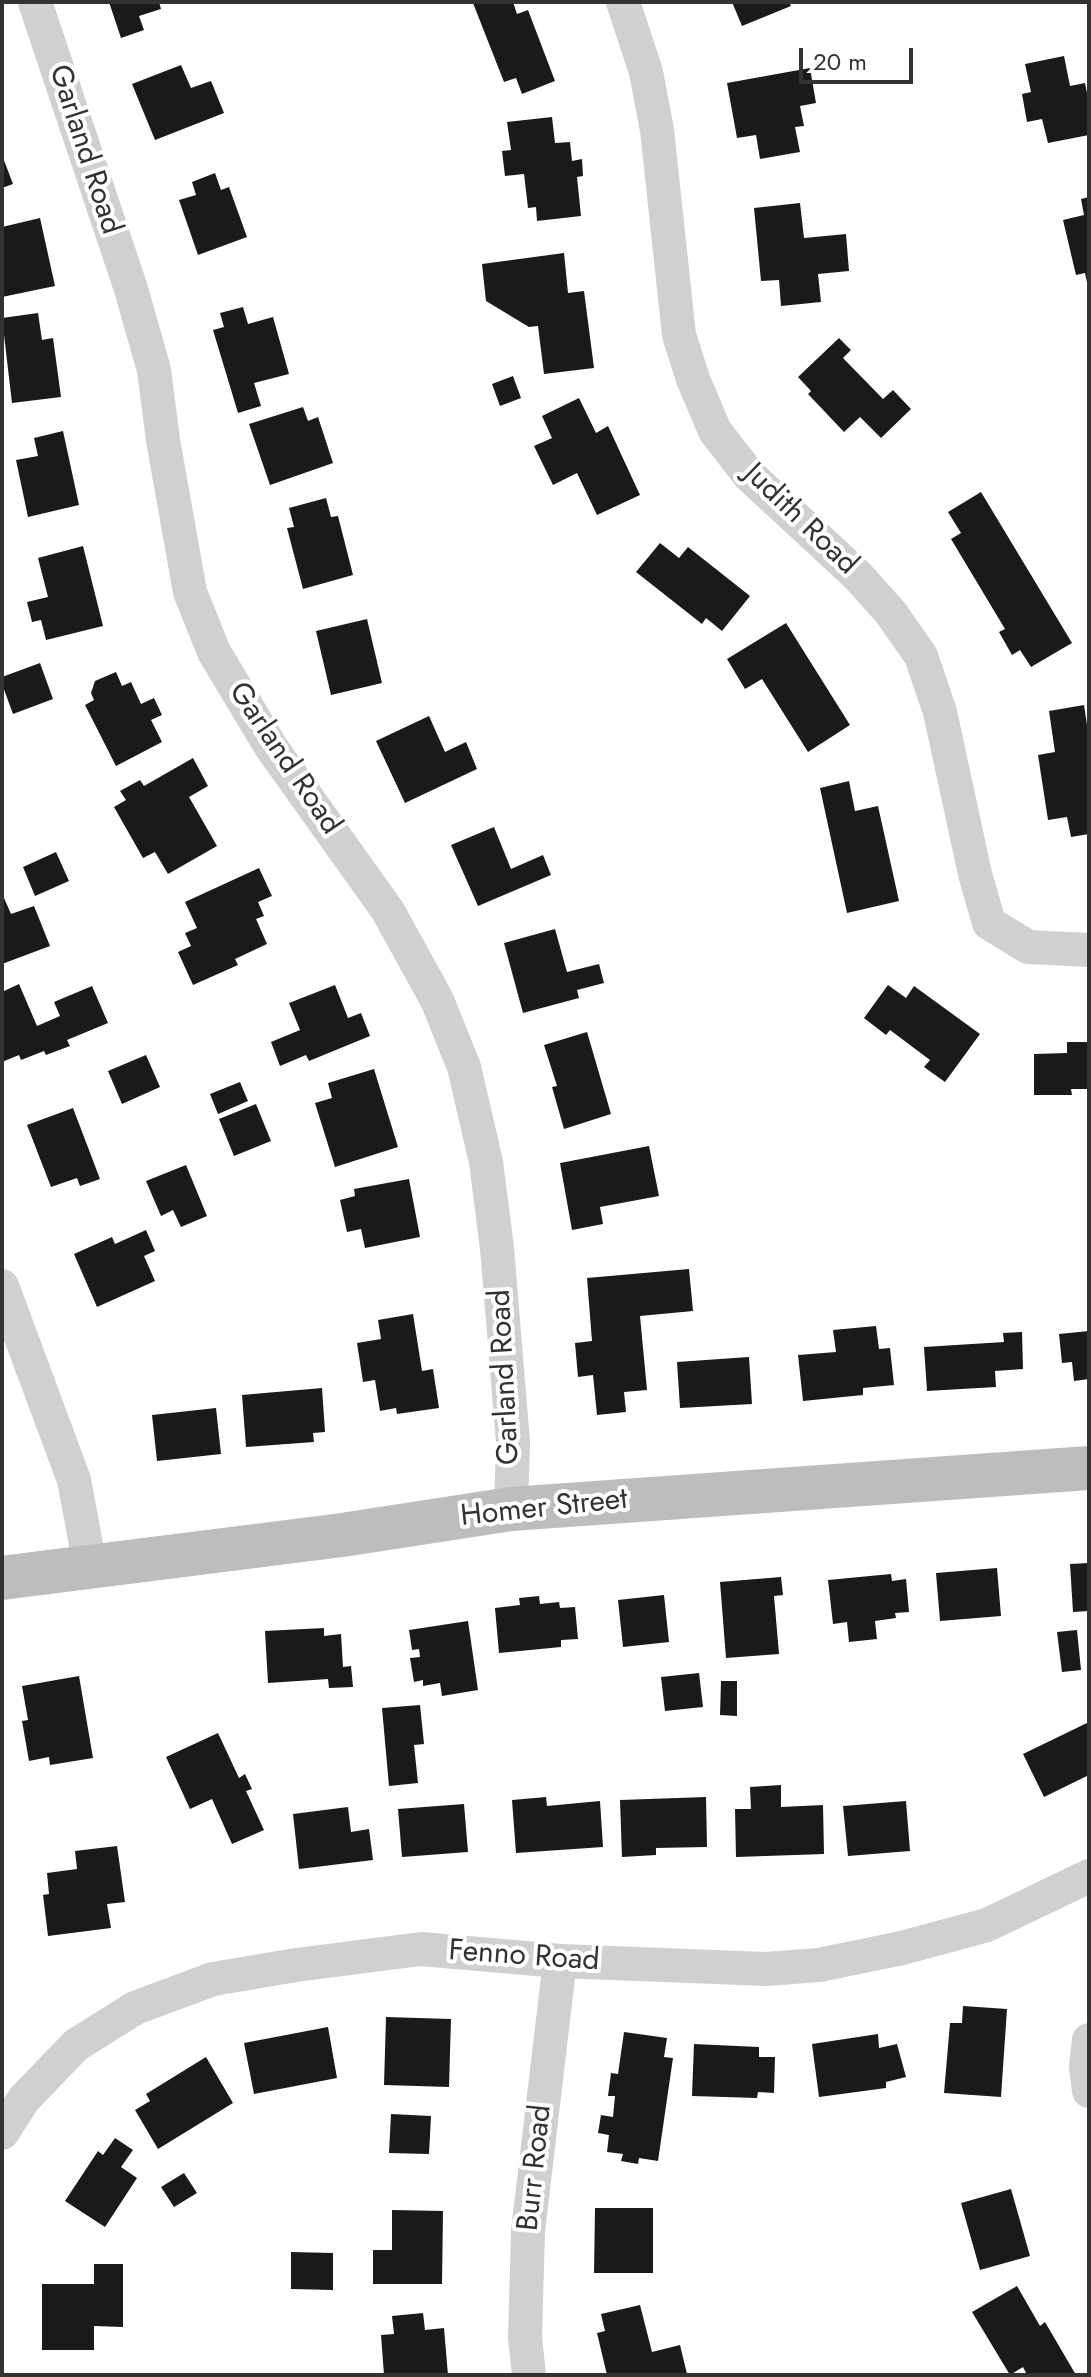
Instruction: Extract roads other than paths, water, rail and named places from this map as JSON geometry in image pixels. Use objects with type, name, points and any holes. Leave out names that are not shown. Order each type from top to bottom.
[{"type":"street","name":"Garland Road","points":[[35,2],[131,289],[154,370],[190,592],[214,652],[271,747],[388,911],[437,1000],[464,1067],[486,1162],[497,1248],[513,1442],[511,1509]]},
{"type":"street","name":"Judith Road","points":[[623,2],[646,72],[657,130],[679,335],[715,431],[749,475],[857,575],[891,613],[921,656],[940,712],[975,874],[989,923],[1028,947],[1089,950]]},
{"type":"street","points":[[2,1286],[74,1480],[90,1566]]},
{"type":"street","name":"Homer Street","points":[[2,1578],[342,1535],[511,1509],[1089,1468]]},
{"type":"street","name":"Fenno Road","points":[[2,2133],[24,2099],[76,2045],[135,2008],[213,1979],[421,1949],[560,1961],[766,1969],[819,1965],[902,1948],[987,1925],[1089,1876]]},
{"type":"street","name":"Burr Road","points":[[529,2375],[525,2337],[528,2231],[560,1961]]},
{"type":"street","points":[[1089,2040],[1086,2067],[1089,2091]]}]
